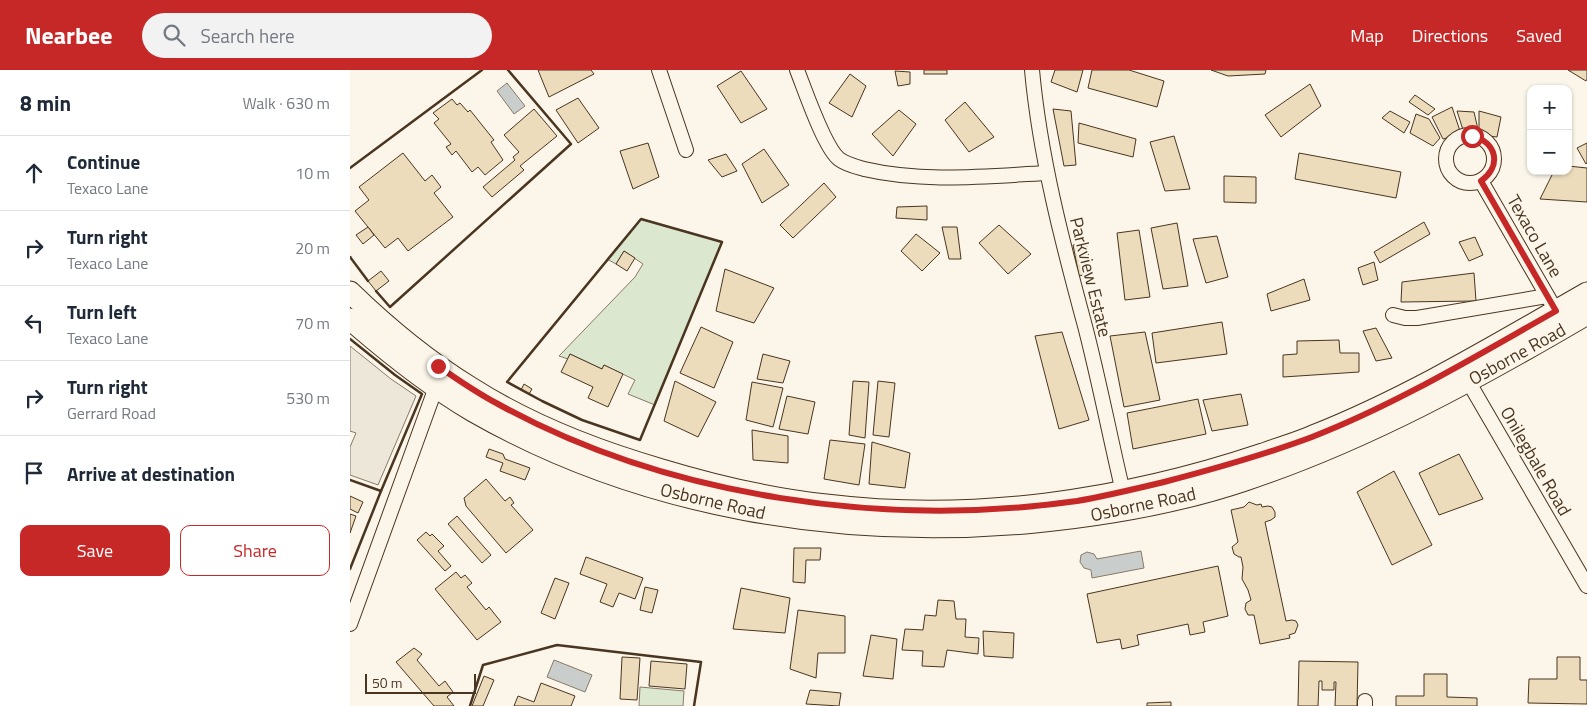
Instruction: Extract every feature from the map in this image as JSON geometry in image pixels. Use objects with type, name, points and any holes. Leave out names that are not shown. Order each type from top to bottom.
[{"type":"main road","points":[[350,292],[403,340],[472,389],[501,406],[591,447],[690,479],[749,492],[826,505],[916,510],[1026,506],[1077,500],[1123,492],[1219,468],[1312,437],[1376,409],[1454,369],[1551,303],[1587,293]]},
{"type":"main road","name":"Osborne Road","points":[[350,319],[390,354],[473,411],[562,455],[612,474],[659,489],[731,507],[775,515],[867,525],[924,528],[985,526],[1079,518],[1142,506],[1244,481],[1319,453],[1468,382],[1587,314]]},
{"type":"street","points":[[659,70],[686,150]]},
{"type":"street","points":[[797,70],[828,145],[840,160],[884,174],[934,178],[1047,173]]},
{"type":"street","name":"Parkview Estate","points":[[1032,70],[1035,103],[1047,173],[1123,492]]},
{"type":"street","name":"Texaco Lane","points":[[1481,181],[1551,303]]},
{"type":"street","points":[[1393,315],[1417,318],[1551,303]]},
{"type":"street","name":"Onilegbale Road","points":[[1468,382],[1587,586]]},
{"type":"street","points":[[350,624],[436,387]]},
{"type":"green space","points":[[641,219],[722,242],[655,405],[628,394],[635,380],[604,365],[602,369],[570,354],[568,359],[559,356],[635,277],[643,264],[624,251],[616,264],[607,259]]},
{"type":"green space","points":[[640,687],[684,691],[683,706],[639,706]]},
{"type":"shaded area","points":[[507,83],[525,106],[514,114],[497,91]]},
{"type":"shaded area","points":[[350,346],[391,379],[416,396],[378,485],[350,475],[350,447],[356,433],[350,431]]},
{"type":"shaded area","points":[[1141,551],[1144,568],[1092,578],[1091,570],[1084,568],[1080,562],[1081,555],[1087,552],[1094,554],[1097,559]]},
{"type":"shaded area","points":[[554,660],[592,675],[585,692],[547,677]]},
{"type":"building","points":[[538,70],[591,70],[594,74],[549,97]]},
{"type":"building","points":[[924,70],[947,70],[947,74],[924,74]]},
{"type":"building","points":[[1055,70],[1083,70],[1077,92],[1051,82]]},
{"type":"building","points":[[1092,70],[1129,70],[1164,81],[1157,107],[1088,88]]},
{"type":"building","points":[[1211,70],[1266,70],[1265,74],[1228,76]]},
{"type":"building","points":[[1568,70],[1587,70],[1586,81]]},
{"type":"building","points":[[741,71],[767,109],[741,123],[717,86]]},
{"type":"building","points":[[895,71],[910,72],[910,84],[898,86]]},
{"type":"building","points":[[850,74],[866,86],[852,117],[829,103]]},
{"type":"building","points":[[1310,84],[1321,106],[1281,137],[1265,115]]},
{"type":"building","points":[[1415,95],[1435,109],[1428,115],[1409,102]]},
{"type":"building","points":[[578,98],[599,128],[578,143],[556,110]]},
{"type":"building","points":[[452,99],[457,105],[460,103],[468,112],[470,110],[494,140],[491,142],[503,160],[485,175],[478,167],[472,172],[456,151],[452,155],[446,147],[451,144],[434,123],[439,119],[433,113]]},
{"type":"building","points":[[965,102],[994,137],[969,152],[945,120]]},
{"type":"building","points":[[1452,107],[1461,134],[1443,139],[1432,117]]},
{"type":"building","points":[[534,109],[557,136],[520,166],[524,170],[492,197],[483,187],[515,160],[513,157],[519,152],[504,135]]},
{"type":"building","points":[[1053,109],[1071,111],[1076,165],[1064,166]]},
{"type":"building","points":[[899,110],[916,124],[893,156],[872,134]]},
{"type":"building","points":[[1390,111],[1410,122],[1404,133],[1382,118]]},
{"type":"building","points":[[1457,111],[1474,112],[1479,134],[1464,133]]},
{"type":"building","points":[[1479,111],[1501,117],[1497,137],[1479,135]]},
{"type":"building","points":[[1416,114],[1429,119],[1440,138],[1433,146],[1410,133]]},
{"type":"building","points":[[1079,123],[1136,139],[1133,157],[1078,143]]},
{"type":"building","points":[[1174,136],[1190,189],[1165,191],[1150,142]]},
{"type":"building","points":[[648,143],[659,177],[633,189],[620,151]]},
{"type":"building","points":[[1587,143],[1587,163],[1586,164],[1577,148]]},
{"type":"building","points":[[764,149],[789,185],[762,203],[742,164]]},
{"type":"building","points":[[403,153],[425,181],[432,175],[441,187],[434,193],[453,217],[408,251],[398,238],[385,248],[355,211],[369,200],[359,187]]},
{"type":"building","points":[[1299,153],[1401,172],[1396,198],[1295,179]]},
{"type":"building","points":[[726,154],[737,171],[722,177],[708,160]]},
{"type":"building","points":[[1572,166],[1587,168],[1587,202],[1540,199],[1552,175],[1572,175]]},
{"type":"building","points":[[1224,176],[1256,177],[1256,203],[1224,202]]},
{"type":"building","points":[[824,183],[836,197],[793,238],[780,225]]},
{"type":"building","points":[[927,206],[927,220],[896,218],[897,207]]},
{"type":"building","points":[[1424,222],[1430,234],[1380,263],[1374,252]]},
{"type":"building","points":[[1177,223],[1188,286],[1163,289],[1151,228]]},
{"type":"building","points":[[999,225],[1031,254],[1008,274],[979,243]]},
{"type":"building","points":[[368,227],[374,235],[363,244],[356,235]]},
{"type":"building","points":[[942,227],[957,227],[961,259],[949,259]]},
{"type":"building","points":[[1139,230],[1150,297],[1125,300],[1117,233]]},
{"type":"building","points":[[916,234],[940,253],[922,271],[901,251]]},
{"type":"building","points":[[1217,236],[1228,277],[1206,283],[1193,239]]},
{"type":"building","points":[[1475,237],[1483,255],[1469,261],[1459,242]]},
{"type":"building","points":[[1086,243],[1092,273],[1079,276],[1073,245]]},
{"type":"building","points":[[624,251],[635,258],[627,271],[616,264]]},
{"type":"building","points":[[1374,262],[1378,280],[1363,285],[1358,268]]},
{"type":"building","points":[[725,269],[774,288],[754,323],[716,311]]},
{"type":"building","points":[[381,271],[389,281],[376,291],[368,281]]},
{"type":"building","points":[[1474,273],[1476,301],[1401,302],[1402,282]]},
{"type":"building","points":[[1304,279],[1310,300],[1271,311],[1267,294]]},
{"type":"building","points":[[1222,322],[1227,354],[1156,363],[1152,333]]},
{"type":"building","points":[[701,327],[733,342],[714,388],[680,373]]},
{"type":"building","points":[[1376,328],[1392,358],[1376,361],[1363,331]]},
{"type":"building","points":[[1062,332],[1089,420],[1059,429],[1035,336]]},
{"type":"building","points":[[1145,332],[1160,400],[1124,407],[1110,336]]},
{"type":"building","points":[[1339,340],[1340,353],[1359,353],[1359,372],[1283,377],[1283,355],[1297,354],[1297,341]]},
{"type":"building","points":[[570,354],[602,369],[604,365],[623,374],[608,407],[588,398],[593,387],[561,372]]},
{"type":"building","points":[[763,354],[790,361],[783,383],[757,379]]},
{"type":"building","points":[[675,381],[716,402],[698,437],[664,421]]},
{"type":"building","points":[[853,381],[869,382],[865,438],[849,435]]},
{"type":"building","points":[[878,381],[895,383],[889,437],[873,435]]},
{"type":"building","points":[[752,382],[783,388],[773,427],[746,420]]},
{"type":"building","points":[[524,384],[532,389],[529,394],[521,390]]},
{"type":"building","points":[[1241,394],[1248,425],[1212,431],[1203,400]]},
{"type":"building","points":[[787,396],[815,402],[808,434],[779,429]]},
{"type":"building","points":[[1198,399],[1206,434],[1133,449],[1127,413]]},
{"type":"building","points":[[752,430],[788,436],[788,463],[753,460]]},
{"type":"building","points":[[830,440],[865,444],[859,485],[824,479]]},
{"type":"building","points":[[872,442],[910,453],[905,488],[869,484]]},
{"type":"building","points":[[489,449],[503,454],[505,459],[530,468],[525,480],[500,471],[503,463],[486,457]]},
{"type":"building","points":[[1459,454],[1483,499],[1439,515],[1419,473]]},
{"type":"building","points":[[1394,471],[1432,545],[1392,565],[1357,492]]},
{"type":"building","points":[[486,479],[505,501],[510,497],[514,503],[511,505],[533,530],[506,553],[466,506],[464,498]]},
{"type":"building","points":[[350,496],[363,502],[358,513],[350,509]]},
{"type":"building","points":[[1249,502],[1257,505],[1261,504],[1262,507],[1272,507],[1275,512],[1275,517],[1265,522],[1286,621],[1296,621],[1298,625],[1295,633],[1289,635],[1290,638],[1260,644],[1254,615],[1248,615],[1245,609],[1246,603],[1251,600],[1242,579],[1243,567],[1241,557],[1234,554],[1232,547],[1238,542],[1231,510],[1244,507]]},
{"type":"building","points":[[350,514],[356,516],[350,533]]},
{"type":"building","points":[[457,516],[491,555],[482,563],[448,524]]},
{"type":"building","points":[[426,532],[430,536],[432,534],[444,546],[438,551],[451,566],[445,571],[417,540]]},
{"type":"building","points":[[794,548],[821,548],[820,560],[806,560],[805,583],[793,582]]},
{"type":"building","points":[[586,557],[643,578],[635,599],[619,593],[613,607],[600,602],[607,584],[580,574]]},
{"type":"building","points":[[1218,566],[1228,616],[1203,622],[1205,632],[1190,635],[1188,624],[1137,635],[1139,645],[1122,649],[1120,639],[1097,643],[1087,594]]},
{"type":"building","points":[[456,572],[461,578],[465,575],[472,583],[467,587],[486,610],[489,607],[501,622],[477,640],[435,589]]},
{"type":"building","points":[[555,578],[569,583],[555,619],[541,613]]},
{"type":"building","points":[[645,587],[658,590],[652,613],[640,610]]},
{"type":"building","points":[[741,588],[790,598],[785,633],[733,629]]},
{"type":"building","points":[[938,600],[954,601],[956,619],[966,619],[965,637],[979,638],[978,654],[947,650],[944,667],[922,666],[923,651],[902,650],[905,629],[923,630],[925,615],[936,616]]},
{"type":"building","points":[[798,610],[845,616],[845,653],[818,653],[816,678],[790,669]]},
{"type":"building","points":[[983,631],[1014,633],[1013,658],[984,656]]},
{"type":"building","points":[[871,635],[897,639],[893,679],[863,676]]},
{"type":"building","points":[[414,648],[422,654],[417,660],[439,686],[445,681],[453,692],[447,697],[454,706],[434,706],[396,662]]},
{"type":"building","points":[[622,657],[640,658],[637,700],[620,699]]},
{"type":"building","points":[[1557,657],[1580,657],[1580,680],[1587,680],[1587,704],[1528,703],[1529,679],[1557,679]]},
{"type":"building","points":[[651,661],[687,664],[685,689],[649,686]]},
{"type":"building","points":[[1299,661],[1358,662],[1357,706],[1335,706],[1336,682],[1334,682],[1334,690],[1322,690],[1322,681],[1319,681],[1318,706],[1298,706]]},
{"type":"building","points":[[1424,674],[1447,674],[1447,697],[1477,698],[1477,706],[1396,706],[1396,696],[1424,696]]},
{"type":"building","points":[[484,676],[494,680],[483,706],[472,706]]},
{"type":"building","points":[[541,683],[575,696],[571,706],[514,706],[518,696],[534,702]]},
{"type":"building","points":[[810,690],[841,693],[839,706],[806,704]]},
{"type":"building","points":[[1171,702],[1171,706],[1147,706],[1147,703]]},
{"type":"wall","points":[[350,168],[482,70]]},
{"type":"wall","points":[[376,291],[390,307],[571,144],[508,70]]},
{"type":"wall","points":[[641,219],[722,242],[640,440],[582,420],[507,382],[641,219]]},
{"type":"wall","points":[[350,257],[368,281]]},
{"type":"wall","points":[[350,339],[422,394],[350,569]]},
{"type":"wall","points":[[350,480],[381,491]]},
{"type":"wall","points":[[470,706],[483,665],[557,645],[701,662],[694,706]]},
{"type":"route","points":[[438,366],[501,406],[591,447],[690,479],[749,492],[826,505],[924,511],[1026,506],[1123,492],[1219,468],[1312,437],[1376,409],[1454,369],[1556,311],[1481,181],[1492,170],[1494,163],[1492,148],[1480,138],[1472,136]]}]
